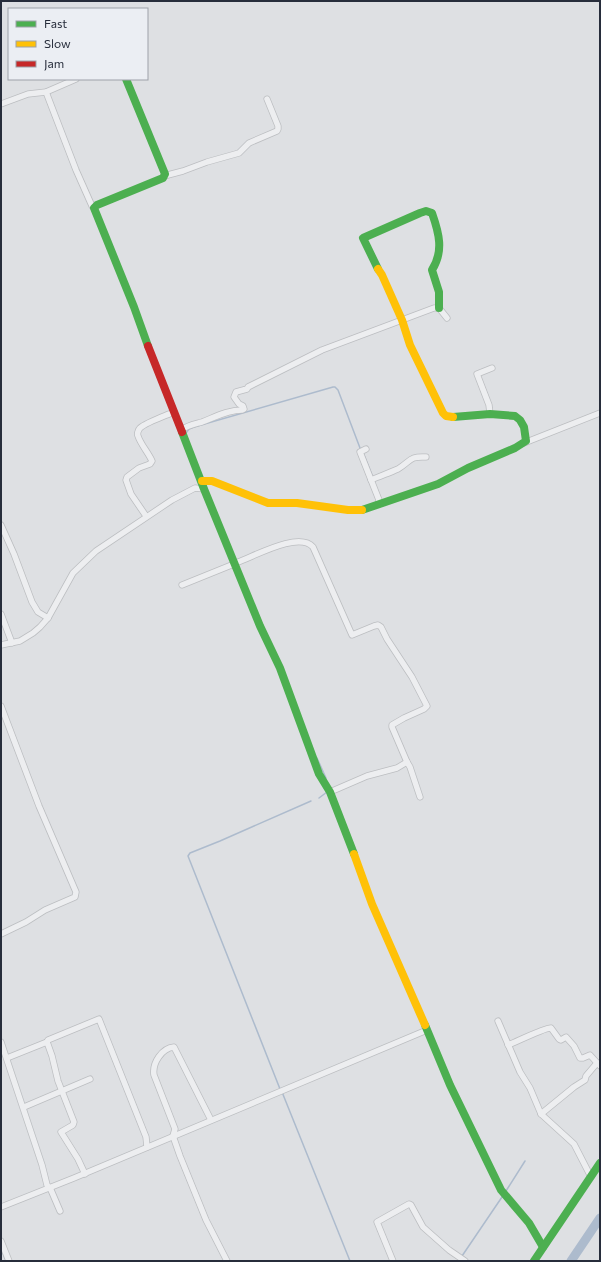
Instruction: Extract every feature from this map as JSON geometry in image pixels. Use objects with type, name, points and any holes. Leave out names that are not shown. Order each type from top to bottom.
[{"type":"street","points":[[1,104],[28,94],[46,92],[74,80]]},
{"type":"street","points":[[126,80],[165,174],[164,176]]},
{"type":"street","points":[[46,92],[76,170],[94,206],[134,307],[141,330],[236,563],[260,626],[280,668],[319,774],[330,792],[372,904],[450,1085],[501,1190],[529,1223],[543,1247]]},
{"type":"street","points":[[94,206],[163,178],[164,176],[239,153],[249,144],[277,131],[278,126],[267,99]]},
{"type":"street","points":[[447,318],[439,308],[439,292],[432,270],[439,257],[440,243],[432,213],[426,211],[363,238],[376,266],[382,275],[402,320],[410,345],[446,416],[451,417],[490,414],[515,416],[519,418],[526,435],[526,441],[522,444]]},
{"type":"street","points":[[181,430],[191,424],[244,409],[234,397],[236,392],[247,389],[248,387],[294,363],[322,350],[434,308],[439,308]]},
{"type":"street","points":[[490,414],[489,404],[477,374],[492,368]]},
{"type":"street","points":[[146,516],[131,494],[126,480],[127,477],[138,468],[150,464],[152,461],[138,436],[138,431],[145,425],[174,412]]},
{"type":"street","points":[[1,645],[20,641],[33,633],[48,618],[73,573],[96,551],[146,516],[172,500],[212,481],[268,503],[297,503],[348,510],[361,510],[438,484],[522,444],[600,413]]},
{"type":"street","points":[[366,449],[360,452],[379,500],[378,504]]},
{"type":"street","points":[[371,480],[398,468],[412,458],[426,457]]},
{"type":"street","points":[[1,525],[14,554],[32,602],[38,612],[48,618]]},
{"type":"street","points":[[182,585],[287,543],[296,541],[311,544],[314,547],[352,635],[353,636],[374,626],[378,625],[381,627],[387,639],[412,677],[427,706],[392,725],[410,767],[420,797]]},
{"type":"street","points":[[1,614],[12,643]]},
{"type":"street","points":[[1,706],[39,806],[76,892],[75,897],[45,910],[26,922],[1,934]]},
{"type":"street","points":[[330,792],[367,776],[393,770],[407,762]]},
{"type":"street","points":[[8,1058],[99,1019],[146,1137],[147,1147]]},
{"type":"street","points":[[498,1021],[520,1072],[530,1088],[541,1114],[574,1144],[591,1177]]},
{"type":"street","points":[[508,1045],[531,1036],[546,1027],[551,1028],[559,1039],[561,1040],[566,1037],[570,1041],[580,1058],[590,1055],[599,1065],[586,1076],[585,1080],[541,1114]]},
{"type":"street","points":[[1,1207],[85,1174],[427,1030]]},
{"type":"street","points":[[1,1042],[8,1058],[24,1107],[47,1185],[60,1211]]},
{"type":"street","points":[[47,1042],[52,1056],[55,1072],[74,1122],[73,1125],[61,1132],[78,1159],[85,1174]]},
{"type":"street","points":[[211,1120],[174,1047],[171,1047],[159,1056],[153,1070],[175,1129],[173,1136],[180,1156],[206,1220],[227,1261]]},
{"type":"street","points":[[24,1107],[90,1079]]},
{"type":"street","points":[[534,1261],[600,1164]]},
{"type":"street","points":[[393,1261],[377,1222],[408,1204],[411,1205],[424,1227],[449,1250],[465,1261]]},
{"type":"street","points":[[1,1241],[9,1261]]},
{"type":"waterway","points":[[186,433],[189,429],[194,427],[335,387],[338,390],[360,448]]},
{"type":"waterway","points":[[364,455],[372,475]]},
{"type":"waterway","points":[[317,758],[326,778]]},
{"type":"waterway","points":[[319,798],[327,792]]},
{"type":"waterway","points":[[280,1089],[188,856],[190,853],[311,801]]},
{"type":"waterway","points":[[282,1092],[350,1261]]},
{"type":"waterway","points":[[506,1191],[525,1161]]},
{"type":"waterway","points":[[462,1256],[502,1197]]},
{"type":"waterway","points":[[571,1261],[600,1218]]},
{"type":"waterway","points":[[1,1249],[6,1261]]},
{"type":"traffic: fast","points":[[126,80],[165,174],[163,178],[97,205],[94,208],[148,346]]},
{"type":"traffic: fast","points":[[378,269],[363,238],[420,213],[426,211],[432,213],[437,228],[439,242],[438,256],[432,270],[439,292],[439,308]]},
{"type":"traffic: fast","points":[[362,510],[438,484],[468,468],[515,448],[526,441],[524,427],[520,420],[515,416],[490,414],[453,417]]},
{"type":"traffic: fast","points":[[182,432],[260,626],[280,668],[319,774],[330,792],[354,854]]},
{"type":"traffic: fast","points":[[425,1025],[450,1085],[501,1190],[529,1223],[543,1247]]},
{"type":"traffic: fast","points":[[534,1261],[600,1163]]},
{"type":"traffic: slow","points":[[378,269],[402,320],[410,345],[443,413],[446,416],[453,417]]},
{"type":"traffic: slow","points":[[202,481],[212,481],[268,503],[297,503],[348,510],[362,510]]},
{"type":"traffic: slow","points":[[354,854],[372,904],[425,1025]]},
{"type":"traffic: jam","points":[[148,346],[182,432]]}]
